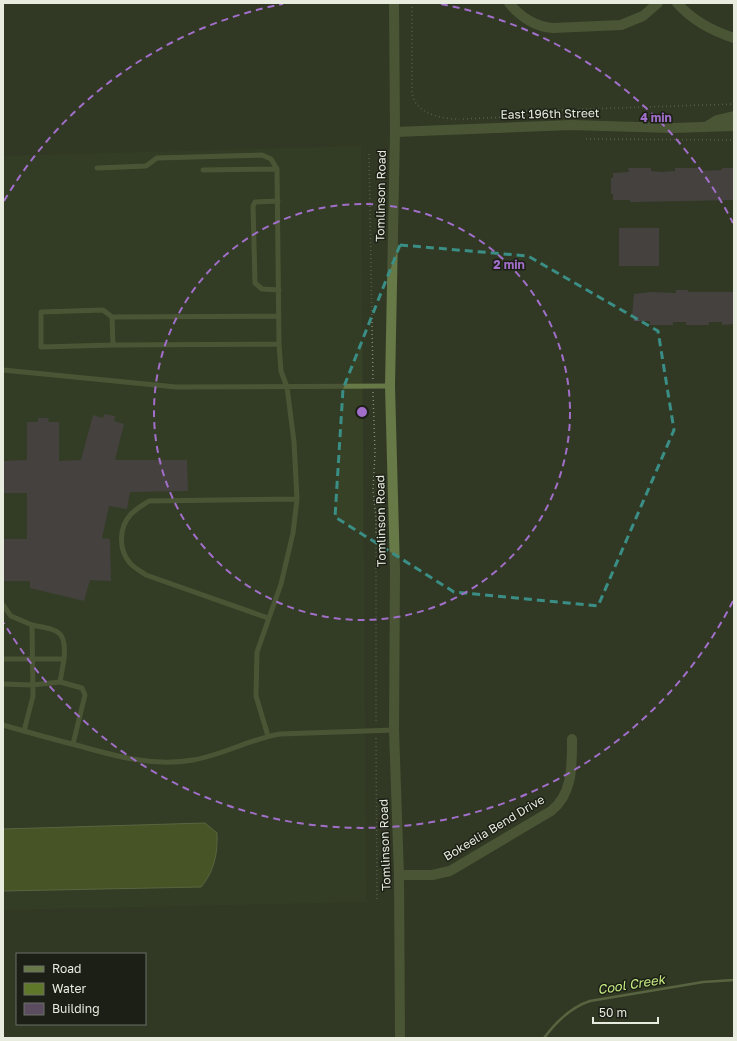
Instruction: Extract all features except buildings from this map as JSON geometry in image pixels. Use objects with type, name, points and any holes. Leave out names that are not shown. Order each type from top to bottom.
[{"type":"street","name":"Tomlinson Road","points":[[394,3],[395,132],[390,386],[395,571],[394,730],[399,875],[400,1038]]},
{"type":"street","points":[[509,3],[521,15],[532,22],[543,27],[553,28],[615,26],[626,24],[643,16],[658,3]]},
{"type":"street","points":[[677,3],[700,23],[717,32],[734,38]]},
{"type":"street","name":"East 196th Street","points":[[706,126],[716,120],[734,116]]},
{"type":"street","name":"East 196th Street","points":[[395,132],[571,125],[672,128],[734,126]]},
{"type":"street","name":"Bokeelia Bend Drive","points":[[399,875],[432,875],[450,870],[551,811],[560,802],[568,788],[571,771],[572,739]]},
{"type":"lane","points":[[97,168],[146,166],[157,158],[262,155],[271,160],[276,170],[278,200],[279,344],[281,371],[287,387],[294,442],[297,499],[293,533],[280,584],[256,652],[256,696],[268,736]]},
{"type":"lane","points":[[203,170],[276,170]]},
{"type":"lane","points":[[278,200],[260,200],[255,202],[253,206],[255,283],[262,289],[279,290]]},
{"type":"lane","points":[[279,316],[112,317],[103,310],[41,312],[41,347],[279,344]]},
{"type":"lane","points":[[112,317],[112,345]]},
{"type":"lane","points":[[3,370],[176,387],[390,386]]},
{"type":"lane","points":[[268,618],[146,574],[131,564],[124,554],[122,543],[123,524],[132,513],[149,501],[297,499]]},
{"type":"lane","points":[[3,604],[11,616],[32,625],[56,630],[62,635],[65,642],[60,682]]},
{"type":"lane","points":[[24,731],[33,696],[32,625]]},
{"type":"lane","points":[[3,658],[64,659]]},
{"type":"lane","points":[[3,684],[32,685],[60,682],[82,688],[85,695],[73,744]]},
{"type":"lane","points":[[3,725],[120,757],[143,761],[173,762],[205,757],[268,736],[294,733],[394,730]]},
{"type":"path","points":[[412,3],[412,95],[423,109],[436,117],[459,119],[506,117],[527,111],[734,104]]},
{"type":"path","points":[[586,139],[734,140]]},
{"type":"path","points":[[369,154],[373,386],[377,900]]},
{"type":"highlighted area","points":[[400,245],[528,256],[658,331],[674,430],[598,606],[454,592],[335,517],[343,389]]},
{"type":"shaded area","points":[[361,146],[366,902],[3,910],[3,156]]},
{"type":"water","points":[[205,823],[217,833],[217,848],[212,869],[201,887],[3,891],[3,829]]},
{"type":"waterway","name":"Cool Creek","points":[[544,1038],[570,1011],[590,1001],[703,982],[734,980]]}]
